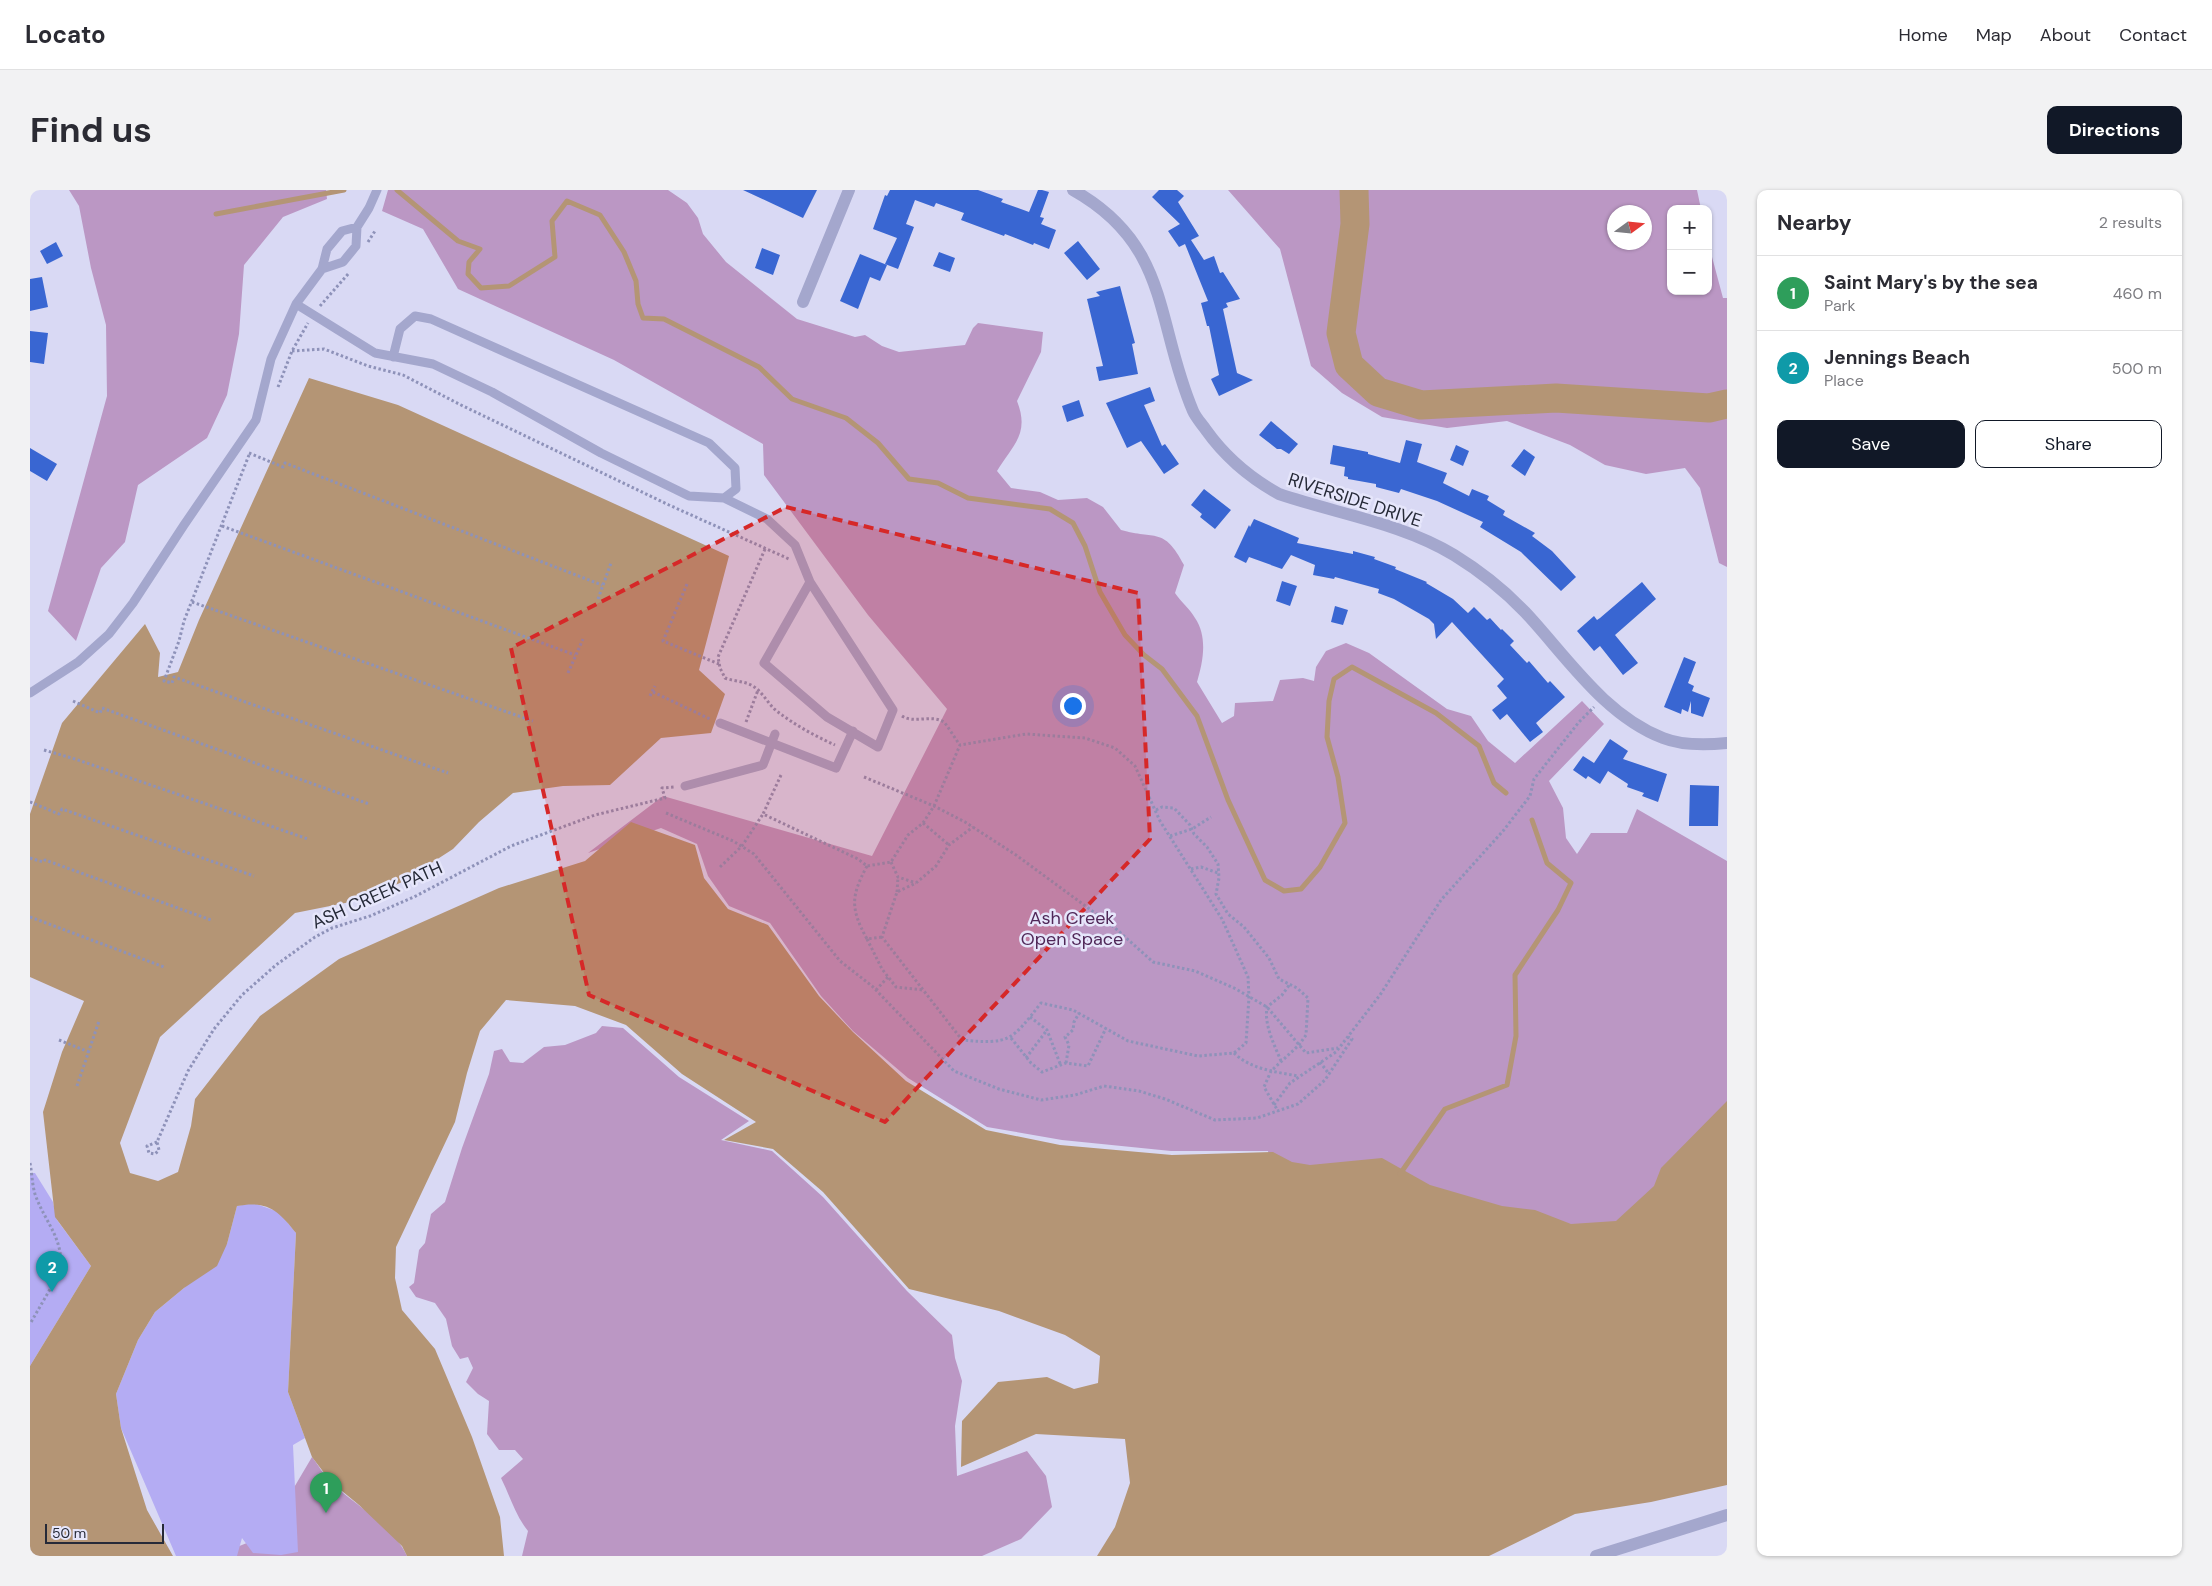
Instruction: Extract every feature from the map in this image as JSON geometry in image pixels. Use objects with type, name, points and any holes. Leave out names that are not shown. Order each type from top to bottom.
[{"type":"street","points":[[803,302],[849,190]]},
{"type":"street","name":"RIVERSIDE DRIVE","points":[[1073,190],[1090,200],[1115,220],[1139,249],[1157,289],[1194,413],[1212,438],[1234,463],[1263,485],[1280,494],[1400,530],[1458,558],[1490,580],[1517,605],[1603,698],[1631,722],[1665,739],[1703,744],[1727,743]]},
{"type":"street","points":[[1596,1556],[1727,1515]]},
{"type":"lane","points":[[322,269],[343,262],[356,246],[356,227],[376,193]]},
{"type":"lane","points":[[30,693],[78,662],[109,634],[133,603],[256,420],[272,359],[296,304],[322,269],[326,249],[342,231],[356,227]]},
{"type":"lane","points":[[296,304],[375,353],[432,364],[492,392],[601,453],[689,496],[724,498],[767,519],[795,545],[810,582],[893,710],[878,747],[853,730],[827,717],[764,663],[810,582]]},
{"type":"lane","points":[[393,357],[400,328],[415,316],[431,319],[708,443],[735,468],[736,489],[724,498]]},
{"type":"lane","points":[[720,723],[773,739],[836,768],[853,730]]},
{"type":"lane","points":[[685,786],[764,765],[773,739]]},
{"type":"path","points":[[364,250],[375,231]]},
{"type":"path","points":[[278,388],[292,351],[313,314],[351,270]]},
{"type":"path","points":[[292,351],[324,349],[368,366],[403,375],[432,388],[461,406],[669,505],[803,565]]},
{"type":"path","points":[[254,445],[238,477],[222,526],[164,681],[172,682],[174,677],[448,773]]},
{"type":"path","points":[[249,453],[283,467],[285,463],[602,585]]},
{"type":"path","points":[[222,526],[575,655]]},
{"type":"path","points":[[598,598],[611,564]]},
{"type":"path","points":[[687,584],[663,641],[719,664]]},
{"type":"path","points":[[192,602],[533,721]]},
{"type":"path","points":[[568,673],[583,638]]},
{"type":"path","points":[[650,696],[655,686]]},
{"type":"path","points":[[745,722],[758,690]]},
{"type":"path","points":[[652,692],[720,723]]},
{"type":"path","points":[[1274,1106],[1290,1083],[1298,1076],[1336,1052],[1380,995],[1441,900],[1503,831],[1530,796],[1534,779],[1579,722],[1603,698]]},
{"type":"path","points":[[73,701],[100,712],[102,708],[369,804]]},
{"type":"path","points":[[893,710],[908,720],[932,719],[945,723],[960,745]]},
{"type":"path","points":[[882,937],[962,1040],[989,1043],[1011,1038],[1041,1003],[1056,1005],[1079,1013],[1128,1041],[1198,1056],[1234,1053],[1246,1043],[1249,997],[1248,977],[1222,919],[1170,836],[1135,766],[1115,748],[1085,738],[1026,734],[960,745]]},
{"type":"path","points":[[763,814],[858,859],[867,866],[891,862],[908,835],[923,823],[934,806],[960,745]]},
{"type":"path","points":[[44,750],[308,839]]},
{"type":"path","points":[[720,867],[742,846],[763,814],[781,775]]},
{"type":"path","points":[[864,777],[934,806],[973,827],[1114,927],[1153,962],[1195,971],[1267,1007],[1306,1053],[1338,1048]]},
{"type":"path","name":"ASH CREEK PATH","points":[[157,1142],[188,1071],[214,1029],[242,994],[276,965],[316,937],[332,928],[370,916],[414,897],[511,846],[594,815],[665,798],[662,788],[685,786]]},
{"type":"path","points":[[30,802],[59,814],[62,809],[254,876]]},
{"type":"path","points":[[1156,810],[1162,807],[1174,808],[1190,825],[1194,834],[1218,864],[1219,873],[1216,894],[1228,914],[1244,927],[1269,958],[1279,979],[1297,988],[1308,998],[1306,1035],[1299,1045],[1280,1061],[1272,1071],[1264,1087],[1278,1111]]},
{"type":"path","points":[[666,813],[733,841],[754,854],[840,961],[876,990],[954,1071],[999,1089],[1041,1100],[1075,1095],[1104,1086],[1140,1091],[1165,1099],[1215,1120],[1257,1118],[1298,1104],[1325,1080],[1352,1039],[1348,1036]]},
{"type":"path","points":[[1170,836],[1192,830],[1211,817]]},
{"type":"path","points":[[923,823],[949,846]]},
{"type":"path","points":[[897,892],[916,883],[936,866],[949,846],[973,827]]},
{"type":"path","points":[[30,858],[43,862],[45,860],[211,920]]},
{"type":"path","points":[[882,937],[897,892],[898,877],[891,862]]},
{"type":"path","points":[[867,866],[856,888],[854,898],[856,920],[888,977],[896,987],[923,990]]},
{"type":"path","points":[[1191,869],[1201,866],[1211,868],[1219,873]]},
{"type":"path","points":[[898,877],[916,883]]},
{"type":"path","points":[[1206,894],[1218,897]]},
{"type":"path","points":[[30,917],[164,967]]},
{"type":"path","points":[[867,939],[882,937]]},
{"type":"path","points":[[876,990],[888,977]]},
{"type":"path","points":[[1267,1007],[1282,995],[1290,984]]},
{"type":"path","points":[[1267,1007],[1268,1026],[1280,1061]]},
{"type":"path","points":[[1066,1063],[1069,1045],[1065,1037],[1073,1030],[1074,1022],[1079,1013]]},
{"type":"path","points":[[1030,1017],[1047,1030],[1061,1066]]},
{"type":"path","points":[[77,1086],[99,1021]]},
{"type":"path","points":[[1011,1038],[1026,1058],[1042,1072],[1066,1063],[1088,1066],[1106,1028]]},
{"type":"path","points":[[1026,1058],[1047,1030]]},
{"type":"path","points":[[59,1040],[89,1052]]},
{"type":"path","points":[[1234,1053],[1242,1061],[1272,1071],[1298,1076]]},
{"type":"path","points":[[1320,1062],[1329,1074]]},
{"type":"path","points":[[30,1163],[35,1194],[60,1243],[61,1263],[60,1272],[30,1324]]},
{"type":"highlighted area","points":[[786,507],[1138,593],[1150,839],[885,1122],[589,995],[511,648]]},
{"type":"green space","points":[[69,190],[326,190],[327,199],[283,217],[244,265],[239,334],[227,395],[207,438],[138,485],[125,542],[101,568],[76,641],[48,611],[107,396],[106,325],[91,268],[79,206]]},
{"type":"green space","name":"Ash Creek Open Space","points":[[388,190],[668,190],[687,203],[698,218],[703,234],[726,262],[797,319],[855,337],[865,335],[882,346],[899,352],[965,345],[973,328],[978,323],[1043,332],[1041,352],[1017,401],[1021,412],[1021,431],[1014,446],[997,471],[1011,488],[1040,492],[1058,500],[1087,498],[1103,507],[1121,530],[1158,537],[1170,544],[1184,565],[1175,593],[1193,615],[1202,633],[1203,650],[1197,682],[1222,723],[1234,716],[1235,703],[1273,701],[1280,680],[1303,678],[1314,681],[1316,667],[1326,651],[1346,643],[1369,653],[1447,709],[1471,716],[1488,741],[1515,763],[1582,701],[1604,724],[1549,781],[1563,808],[1566,838],[1577,854],[1591,833],[1627,833],[1637,809],[1727,861],[1727,1127],[1614,1232],[1575,1233],[1270,1162],[1268,1151],[1171,1151],[1062,1140],[987,1127],[908,1078],[853,1031],[821,996],[770,923],[729,906],[708,876],[697,844],[661,828],[588,853],[663,796],[872,856],[947,709],[868,615],[764,475],[763,444],[614,360],[458,289],[423,229],[382,211]]},
{"type":"green space","points":[[1228,190],[1697,190],[1700,205],[1667,205],[1667,295],[1712,295],[1712,257],[1723,298],[1727,298],[1727,567],[1719,563],[1700,488],[1685,468],[1646,474],[1605,465],[1570,445],[1507,421],[1447,428],[1382,417],[1342,393],[1311,366],[1280,249]]},
{"type":"green space","points":[[602,1026],[623,1028],[679,1077],[749,1121],[721,1140],[772,1151],[823,1197],[907,1291],[952,1335],[955,1358],[962,1381],[955,1426],[957,1476],[1027,1451],[1046,1476],[1052,1507],[1021,1539],[982,1556],[522,1556],[528,1531],[516,1512],[501,1478],[523,1459],[515,1450],[499,1450],[487,1434],[489,1401],[478,1394],[466,1382],[473,1368],[468,1357],[460,1359],[452,1346],[446,1319],[435,1303],[416,1297],[409,1287],[414,1283],[419,1250],[425,1243],[431,1214],[445,1202],[489,1074],[494,1051],[502,1049],[510,1062],[523,1063],[544,1047],[565,1045],[596,1033]]},
{"type":"green space","points":[[312,1457],[331,1482],[392,1534],[407,1556],[230,1556],[237,1547],[266,1535]]},
{"type":"sand","points":[[30,1173],[35,1173],[53,1202],[57,1220],[91,1266],[30,1366]]},
{"type":"sand","points":[[253,1203],[279,1212],[296,1233],[288,1392],[305,1438],[293,1445],[298,1552],[281,1555],[253,1553],[242,1538],[237,1556],[176,1556],[121,1428],[116,1394],[138,1340],[155,1312],[184,1288],[227,1244],[237,1206]]},
{"type":"shaded area","points":[[309,378],[398,405],[729,556],[699,670],[725,694],[711,733],[661,738],[610,785],[563,786],[513,793],[479,822],[453,849],[402,882],[365,899],[295,913],[160,1037],[120,1143],[130,1173],[158,1181],[178,1172],[191,1126],[195,1099],[260,1016],[339,959],[499,888],[585,861],[631,822],[695,845],[704,878],[728,909],[768,925],[819,996],[853,1032],[906,1081],[986,1130],[1060,1145],[1172,1155],[1273,1152],[1292,1162],[1310,1165],[1382,1158],[1430,1185],[1502,1206],[1535,1210],[1571,1224],[1616,1221],[1654,1186],[1661,1168],[1727,1101],[1727,1485],[1651,1502],[1575,1514],[1489,1556],[1097,1556],[1115,1527],[1130,1483],[1125,1439],[1036,1434],[961,1467],[962,1421],[998,1382],[1047,1377],[1074,1389],[1098,1383],[1100,1356],[1065,1335],[999,1311],[909,1289],[823,1192],[773,1149],[724,1140],[756,1122],[682,1074],[626,1025],[575,1006],[506,1000],[480,1031],[455,1122],[396,1247],[395,1278],[402,1310],[435,1349],[472,1437],[500,1517],[504,1556],[407,1556],[402,1546],[359,1505],[331,1482],[312,1457],[288,1392],[296,1233],[278,1213],[271,1209],[264,1206],[247,1205],[237,1206],[227,1244],[217,1266],[184,1288],[155,1312],[138,1340],[116,1394],[121,1428],[147,1510],[173,1556],[30,1556],[30,1366],[91,1266],[55,1217],[43,1112],[62,1052],[84,1001],[30,977],[30,814],[62,723],[145,624],[160,653],[158,677],[178,672],[199,620]]},
{"type":"building","points":[[743,190],[817,190],[803,218]]},
{"type":"building","points":[[890,190],[978,190],[1003,199],[1001,202],[1029,212],[1038,190],[1042,190],[1049,192],[1040,217],[1044,218],[1041,224],[1056,230],[1049,249],[1005,234],[1004,236],[961,220],[964,213],[936,203],[934,207],[915,200],[906,224],[914,227],[898,269],[885,264],[897,238],[873,229],[885,195],[887,196]]},
{"type":"building","points":[[1159,190],[1177,190],[1184,196],[1178,202],[1199,236],[1191,240],[1204,260],[1214,256],[1220,273],[1223,272],[1240,299],[1226,303],[1228,307],[1223,309],[1237,373],[1253,380],[1219,396],[1211,379],[1219,375],[1209,326],[1207,326],[1201,303],[1208,301],[1185,244],[1179,247],[1168,231],[1180,224],[1152,197]]},
{"type":"building","points":[[1078,241],[1100,269],[1087,280],[1064,253]]},
{"type":"building","points":[[56,242],[63,256],[47,264],[40,251]]},
{"type":"building","points":[[762,248],[780,255],[773,275],[755,268]]},
{"type":"building","points":[[939,252],[955,258],[950,272],[933,266]]},
{"type":"building","points":[[860,254],[887,265],[880,281],[870,277],[858,309],[840,301]]},
{"type":"building","points":[[42,277],[48,307],[30,311],[30,279]]},
{"type":"building","points":[[1120,286],[1135,343],[1132,344],[1138,374],[1099,381],[1096,367],[1103,366],[1087,299],[1100,296],[1096,292]]},
{"type":"building","points":[[30,331],[48,333],[44,364],[30,362]]},
{"type":"building","points":[[1150,387],[1155,401],[1144,405],[1162,446],[1165,444],[1179,464],[1164,474],[1141,441],[1127,448],[1106,403]]},
{"type":"building","points":[[1079,400],[1084,416],[1067,422],[1062,406]]},
{"type":"building","points":[[1271,421],[1298,444],[1289,454],[1281,449],[1277,449],[1259,435]]},
{"type":"building","points":[[1406,440],[1422,444],[1417,462],[1447,473],[1443,483],[1469,496],[1472,489],[1489,496],[1487,500],[1505,511],[1503,515],[1535,533],[1532,536],[1552,551],[1576,577],[1561,591],[1521,552],[1480,527],[1483,522],[1437,501],[1401,489],[1399,493],[1376,487],[1376,484],[1348,479],[1348,477],[1344,476],[1345,467],[1330,464],[1333,445],[1368,452],[1368,454],[1400,463]]},
{"type":"building","points":[[1456,445],[1469,451],[1463,466],[1450,460]]},
{"type":"building","points":[[30,448],[57,464],[47,481],[30,471]]},
{"type":"building","points":[[1524,449],[1535,457],[1525,476],[1511,466]]},
{"type":"building","points":[[1204,489],[1231,510],[1215,529],[1200,517],[1202,514],[1191,505]]},
{"type":"building","points":[[1254,519],[1299,538],[1297,543],[1353,554],[1353,551],[1375,557],[1374,559],[1427,582],[1453,599],[1468,613],[1474,607],[1487,620],[1490,618],[1514,641],[1510,645],[1527,663],[1529,661],[1548,683],[1550,681],[1565,697],[1536,723],[1543,732],[1530,742],[1507,714],[1500,720],[1492,710],[1507,698],[1497,686],[1504,679],[1452,622],[1436,639],[1434,624],[1429,619],[1394,599],[1378,593],[1379,589],[1335,577],[1334,579],[1313,575],[1315,565],[1291,555],[1282,569],[1249,557],[1246,563],[1234,557],[1249,525],[1250,527]]},
{"type":"building","points":[[1282,581],[1297,586],[1290,606],[1276,601]]},
{"type":"building","points":[[1642,582],[1656,599],[1615,635],[1638,663],[1623,675],[1600,646],[1594,651],[1577,631],[1594,616],[1597,620],[1600,618]]},
{"type":"building","points":[[1335,606],[1348,610],[1343,625],[1331,622]]},
{"type":"building","points":[[1684,657],[1696,662],[1688,683],[1694,686],[1692,691],[1710,698],[1703,717],[1691,713],[1691,701],[1688,712],[1682,709],[1681,714],[1664,707]]},
{"type":"building","points":[[1610,739],[1628,751],[1623,759],[1667,774],[1658,802],[1642,796],[1644,793],[1627,787],[1628,784],[1608,771],[1600,784],[1588,776],[1586,779],[1573,770],[1583,756],[1594,763]]},
{"type":"building","points":[[1690,785],[1719,786],[1718,826],[1689,826]]},
{"type":"waterway","points":[[216,214],[344,190]]},
{"type":"waterway","points":[[397,190],[458,241],[480,249],[469,262],[468,274],[481,288],[509,286],[555,257],[552,221],[567,201],[600,215],[624,252],[636,281],[638,304],[643,318],[664,319],[759,367],[792,399],[846,418],[878,443],[909,479],[938,483],[968,498],[1050,509],[1073,523],[1085,546],[1100,592],[1125,635],[1144,655],[1162,669],[1197,716],[1228,800],[1265,880],[1284,891],[1301,889],[1320,867],[1345,823],[1338,777],[1327,737],[1329,701],[1334,679],[1352,667],[1436,713],[1479,746],[1494,783],[1506,793]]},
{"type":"waterway","points":[[1354,190],[1355,224],[1341,333],[1349,365],[1378,392],[1421,405],[1556,398],[1709,408],[1727,404]]},
{"type":"waterway","points":[[1400,1174],[1445,1109],[1507,1085],[1516,1036],[1515,975],[1558,910],[1571,883],[1547,863],[1532,820]]},
{"type":"place","name":"Jennings Beach","points":[[52,1292]]},
{"type":"place","name":"Saint Mary's by the sea","points":[[326,1513]]}]
